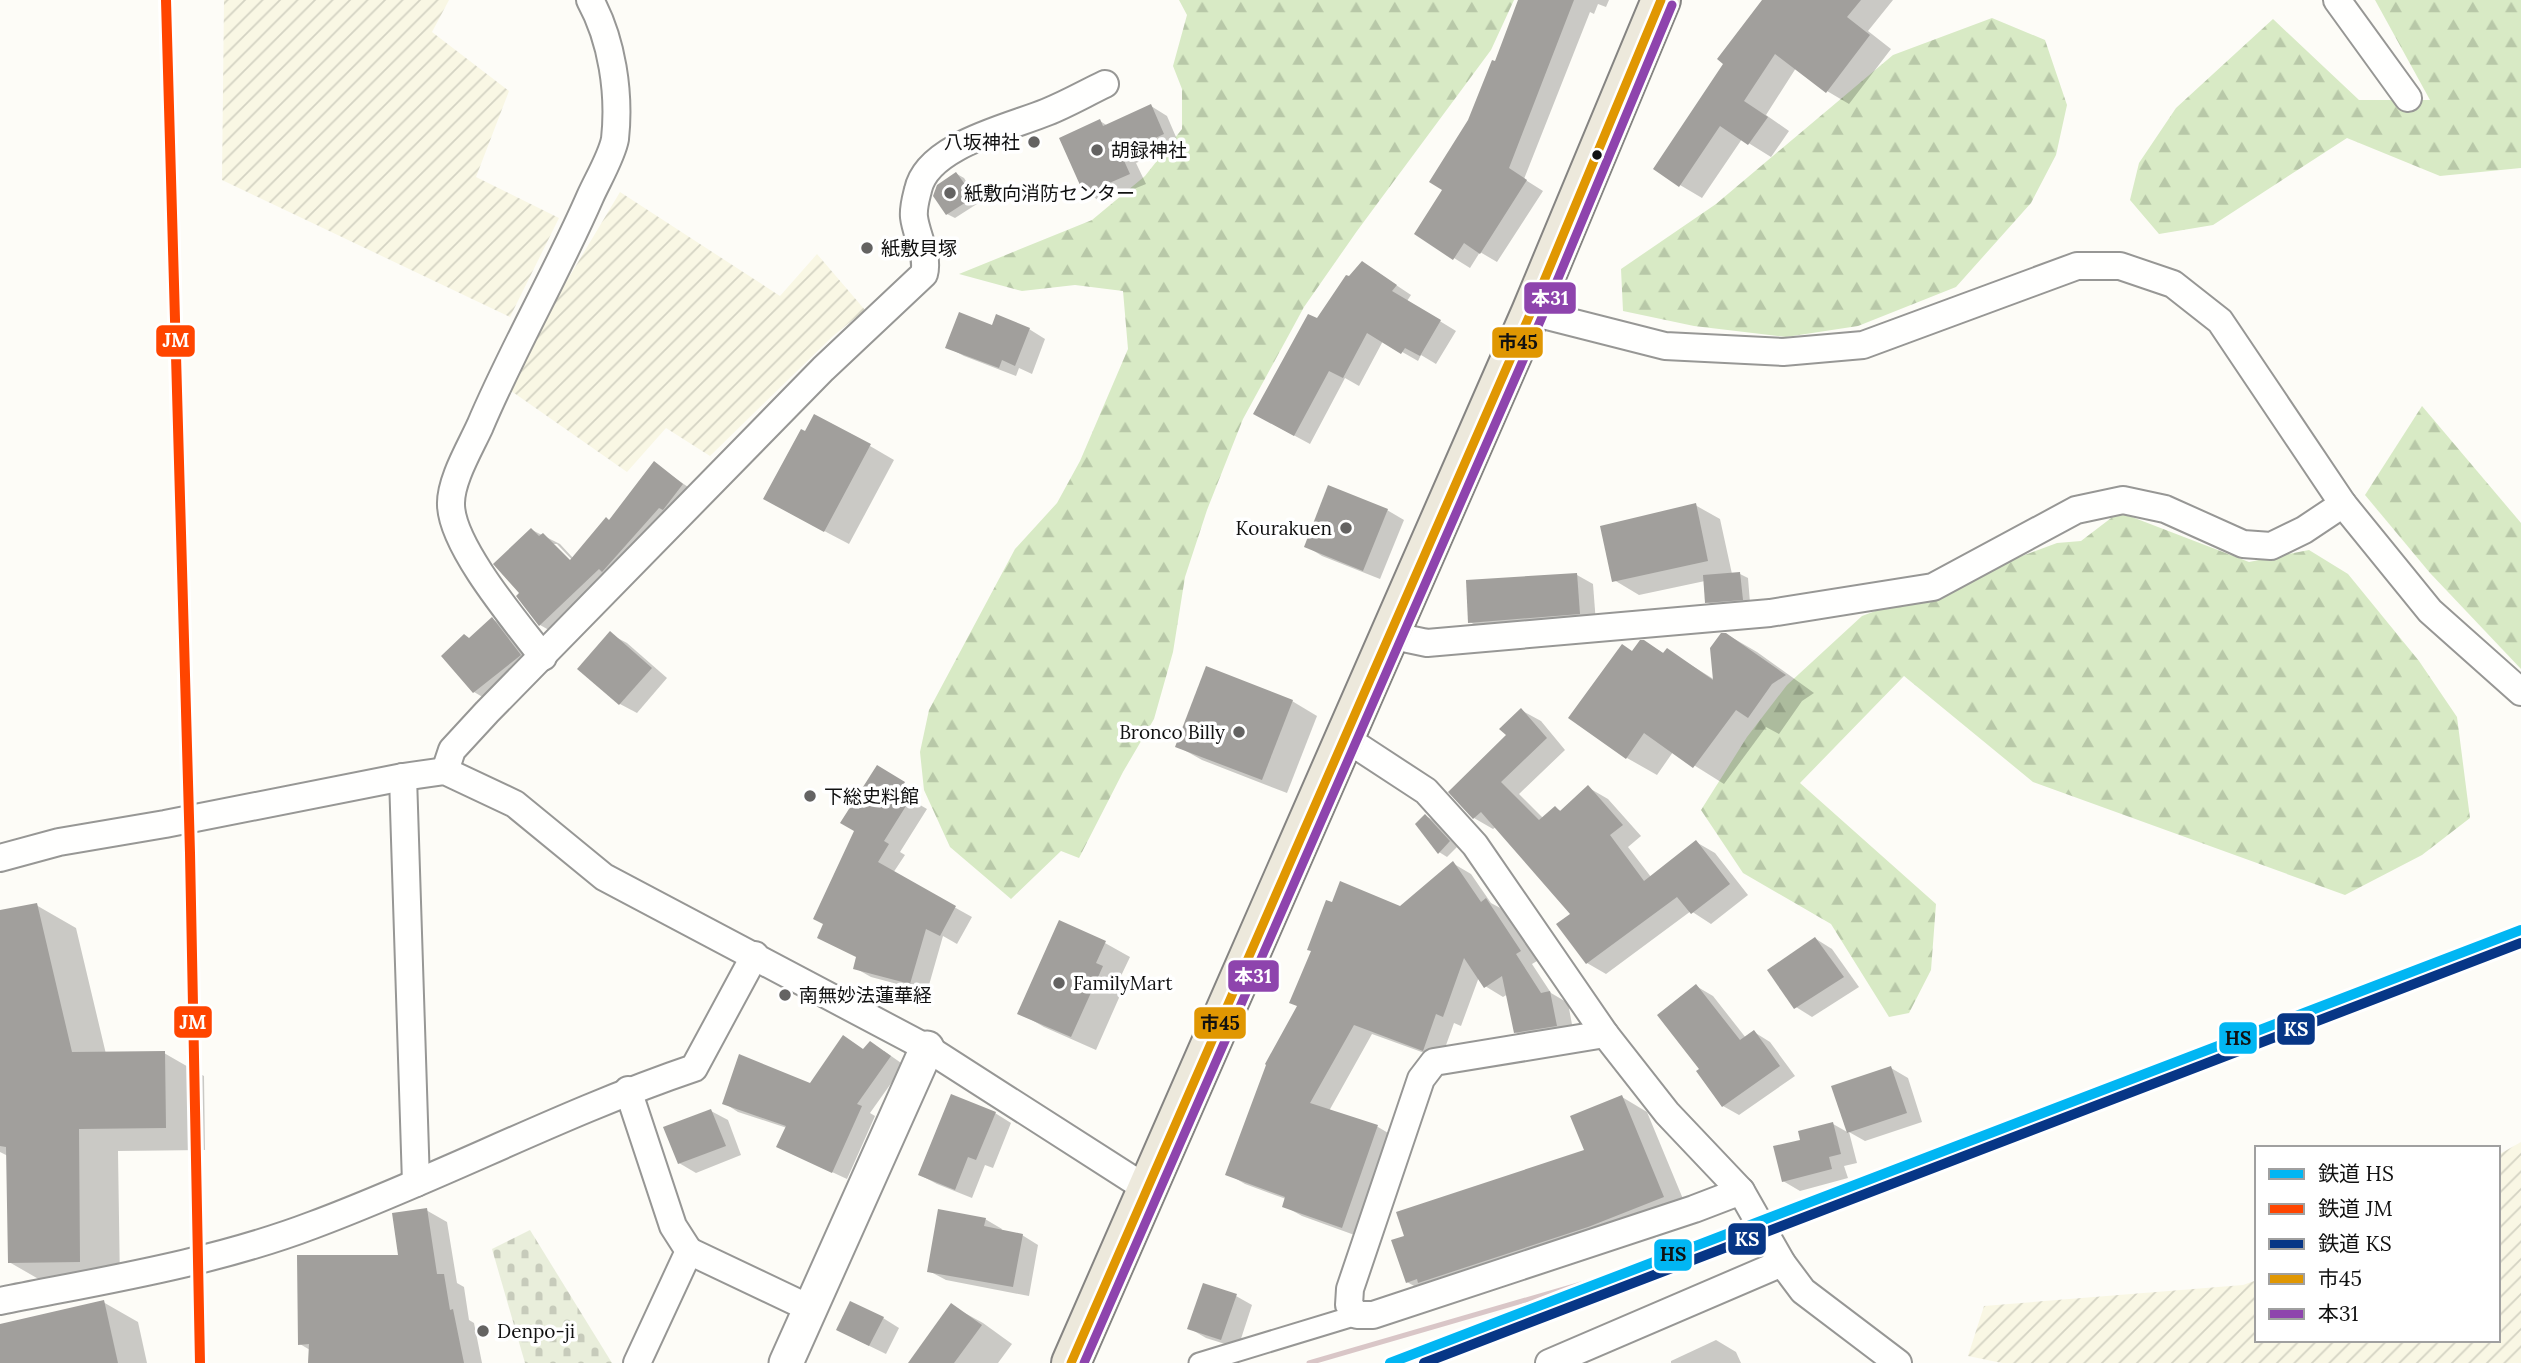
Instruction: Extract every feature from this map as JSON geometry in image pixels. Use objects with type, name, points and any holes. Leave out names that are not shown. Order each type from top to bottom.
[{"type":"main road","points":[[1071,1363],[1531,312],[1661,0]]},
{"type":"street","points":[[543,657],[486,582],[460,533],[450,507],[452,488],[489,404],[569,246],[614,141],[615,100],[611,57],[599,16],[590,0]]},
{"type":"street","points":[[2337,0],[2408,98]]},
{"type":"street","points":[[445,771],[452,750],[823,369],[924,274],[926,264],[914,214],[919,186],[927,172],[944,155],[974,139],[1050,111],[1105,84]]},
{"type":"street","points":[[1531,312],[1665,346],[1783,352],[1863,345],[2077,266],[2120,266],[2173,284],[2220,321],[2343,503],[2430,611],[2521,692]]},
{"type":"street","points":[[1389,635],[1427,643],[1756,614],[1933,587],[2076,510],[2123,500],[2165,509],[2243,544],[2271,546],[2304,530],[2343,503]]},
{"type":"street","points":[[1345,738],[1426,791],[1475,845],[1605,1034],[1667,1113],[1741,1191],[1782,1263],[1803,1291],[1898,1363]]},
{"type":"street","points":[[0,858],[60,842],[165,824],[403,776],[445,771],[515,804],[604,877],[927,1048],[1147,1189]]},
{"type":"street","points":[[403,776],[416,1183]]},
{"type":"street","points":[[0,1301],[182,1265],[312,1226],[628,1090],[694,1068],[755,955]]},
{"type":"street","points":[[1357,1315],[1349,1305],[1350,1289],[1421,1079],[1434,1062],[1605,1034]]},
{"type":"street","points":[[786,1363],[927,1048]]},
{"type":"street","points":[[628,1090],[673,1226],[689,1251],[809,1308]]},
{"type":"street","points":[[1199,1363],[1357,1315],[1373,1315],[1741,1191]]},
{"type":"street","points":[[637,1363],[689,1251]]},
{"type":"street","points":[[1549,1363],[1782,1263]]},
{"type":"shaded area","points":[[224,0],[449,0],[432,32],[509,91],[476,177],[559,218],[510,317],[222,180]]},
{"type":"shaded area","points":[[620,192],[780,296],[817,254],[865,310],[833,336],[710,456],[666,428],[627,472],[504,386]]},
{"type":"shaded area","points":[[2521,1142],[2521,1363],[2002,1363],[1968,1356],[1984,1306],[2243,1285],[2255,1281],[2255,1342],[2500,1342],[2500,1154]]},
{"type":"green space","points":[[1179,0],[1514,0],[1491,50],[1304,307],[1243,419],[1207,510],[1185,577],[1173,652],[1154,719],[1123,772],[1079,858],[1061,851],[1011,899],[950,847],[924,790],[920,752],[929,710],[1015,549],[1057,503],[1080,461],[1128,349],[1123,291],[1075,285],[1022,291],[959,274],[1092,220],[1145,176],[1182,129],[1182,89],[1173,66],[1187,15]]},
{"type":"green space","points":[[2375,0],[2521,0],[2521,168],[2440,176],[2347,138],[2213,225],[2159,234],[2130,200],[2139,163],[2176,108],[2273,19],[2359,100],[2430,100]]},
{"type":"green space","points":[[1992,18],[2045,40],[2067,105],[2056,155],[2031,203],[1956,287],[1858,326],[1786,337],[1694,326],[1623,311],[1621,269],[1716,204],[1893,55]]},
{"type":"green space","points":[[2422,406],[2521,523],[2521,669],[2430,573],[2365,495]]},
{"type":"green space","points":[[2119,512],[2249,562],[2309,550],[2348,574],[2419,661],[2457,717],[2470,818],[2422,855],[2345,895],[2033,782],[1904,676],[1800,783],[1936,904],[1931,970],[1909,1013],[1889,1017],[1831,924],[1743,873],[1701,810],[1747,737],[1787,685],[1862,616],[2057,543],[2081,541]]},
{"type":"green space","points":[[530,1230],[612,1363],[525,1363],[492,1249]]},
{"type":"building","points":[[1518,0],[1574,0],[1509,168],[1527,180],[1480,254],[1464,243],[1453,260],[1414,234],[1442,190],[1429,182],[1468,120],[1492,60],[1495,61]]},
{"type":"building","points":[[1762,0],[1861,0],[1847,17],[1870,35],[1826,93],[1775,54],[1744,101],[1768,117],[1748,145],[1720,126],[1679,187],[1653,169],[1723,64],[1717,59]]},
{"type":"building","points":[[1151,104],[1164,134],[1121,154],[1130,174],[1084,194],[1059,138],[1100,119],[1103,126]]},
{"type":"building","points":[[956,172],[974,197],[946,215],[933,196],[937,185]]},
{"type":"building","points":[[1362,261],[1397,285],[1392,291],[1441,320],[1420,356],[1405,348],[1401,354],[1367,333],[1343,378],[1329,371],[1294,436],[1253,414],[1308,314],[1317,318],[1346,275],[1349,276]]},
{"type":"building","points":[[959,312],[992,325],[996,314],[1030,328],[1015,366],[1002,360],[999,368],[945,348]]},
{"type":"building","points":[[814,414],[871,444],[824,532],[763,499],[801,429],[805,431]]},
{"type":"building","points":[[654,461],[683,484],[663,510],[659,508],[602,572],[599,569],[539,626],[516,596],[519,593],[493,564],[531,528],[539,536],[543,533],[570,560],[606,517],[609,520]]},
{"type":"building","name":"Kourakuen","points":[[1328,485],[1388,509],[1363,571],[1304,547]]},
{"type":"building","points":[[1696,503],[1708,561],[1612,582],[1600,526]]},
{"type":"building","points":[[1740,572],[1743,600],[1705,603],[1703,575]]},
{"type":"building","points":[[1577,573],[1580,614],[1468,623],[1466,580]]},
{"type":"building","points":[[492,617],[521,655],[473,693],[441,656],[464,634],[469,638]]},
{"type":"building","points":[[610,631],[652,668],[619,705],[577,669]]},
{"type":"building","points":[[1721,633],[1726,633],[1786,675],[1772,684],[1748,718],[1736,710],[1693,768],[1644,733],[1626,759],[1568,718],[1622,644],[1632,651],[1640,640],[1663,653],[1667,648],[1713,680],[1710,648]]},
{"type":"building","points":[[1206,666],[1293,700],[1262,780],[1175,747]]},
{"type":"building","points":[[1521,708],[1547,738],[1501,782],[1539,820],[1555,806],[1560,811],[1588,785],[1623,825],[1610,835],[1644,881],[1696,840],[1730,884],[1691,914],[1677,897],[1586,964],[1556,924],[1570,914],[1481,812],[1473,819],[1448,792],[1506,735],[1499,729]]},
{"type":"building","points":[[877,765],[905,782],[900,791],[911,798],[884,841],[889,844],[878,862],[956,906],[940,936],[926,929],[910,984],[853,969],[856,957],[817,938],[823,924],[813,919],[854,831],[840,823]]},
{"type":"building","points":[[1425,814],[1450,841],[1438,854],[1415,824]]},
{"type":"building","points":[[1453,861],[1481,902],[1486,898],[1521,951],[1516,954],[1541,993],[1550,991],[1557,1026],[1514,1033],[1502,976],[1484,988],[1464,958],[1443,1017],[1436,1014],[1423,1051],[1354,1025],[1310,1103],[1378,1125],[1342,1228],[1282,1207],[1285,1197],[1225,1175],[1265,1064],[1297,1006],[1289,1003],[1311,951],[1307,950],[1326,900],[1332,902],[1340,881],[1400,906]]},
{"type":"building","points":[[37,903],[72,1052],[165,1051],[166,1128],[79,1129],[80,1262],[8,1263],[6,1147],[0,1146],[0,910]]},
{"type":"building","points":[[1059,920],[1106,941],[1096,963],[1103,966],[1071,1037],[1017,1014]]},
{"type":"building","points":[[1815,937],[1844,977],[1794,1009],[1767,970]]},
{"type":"building","points":[[1696,984],[1740,1040],[1754,1030],[1780,1066],[1722,1107],[1696,1071],[1699,1069],[1657,1015]]},
{"type":"building","points":[[843,1035],[863,1049],[870,1041],[891,1056],[857,1104],[862,1106],[832,1173],[776,1147],[786,1126],[722,1104],[739,1054],[810,1083]]},
{"type":"building","points":[[1891,1066],[1907,1113],[1847,1133],[1831,1086]]},
{"type":"building","points":[[951,1094],[996,1112],[976,1160],[968,1157],[955,1190],[918,1175]]},
{"type":"building","points":[[1622,1095],[1664,1197],[1588,1227],[1418,1283],[1417,1279],[1406,1283],[1391,1240],[1404,1236],[1396,1212],[1584,1150],[1570,1116]]},
{"type":"building","points":[[711,1109],[726,1146],[678,1164],[663,1127]]},
{"type":"building","points":[[1833,1122],[1841,1154],[1829,1157],[1832,1169],[1782,1182],[1773,1146],[1800,1140],[1798,1131]]},
{"type":"building","points":[[427,1208],[437,1274],[444,1274],[464,1363],[308,1363],[309,1344],[298,1345],[297,1255],[398,1255],[392,1213]]},
{"type":"building","points":[[938,1209],[986,1218],[984,1226],[1023,1234],[1013,1287],[927,1272]]},
{"type":"building","points":[[1203,1283],[1237,1294],[1221,1340],[1187,1329]]},
{"type":"building","points":[[104,1300],[118,1363],[0,1363],[0,1324]]},
{"type":"building","points":[[850,1301],[884,1317],[869,1346],[836,1330]]},
{"type":"building","points":[[951,1303],[982,1325],[954,1363],[908,1363]]},
{"type":"railway","points":[[1309,1363],[1636,1268]]},
{"type":"rail line","name":"JM","points":[[166,0],[190,853],[200,1363]]},
{"type":"rail line","name":"HS","points":[[1390,1363],[2521,930]]},
{"type":"rail line","name":"KS","points":[[1424,1363],[2521,943]]},
{"type":"transit line","name":"市45","points":[[1071,1363],[1531,312],[1661,0]]},
{"type":"transit line","name":"本31","points":[[1084,1363],[1542,317],[1672,5]]},
{"type":"place","name":"八坂神社","points":[[1034,142]]},
{"type":"place","name":"胡録神社","points":[[1097,150]]},
{"type":"place","name":"紙敷向消防センター","points":[[950,193]]},
{"type":"place","name":"紙敷貝塚","points":[[867,248]]},
{"type":"place","name":"Kourakuen","points":[[1346,528]]},
{"type":"place","name":"Bronco Billy","points":[[1239,732]]},
{"type":"place","name":"下総史料館","points":[[810,796]]},
{"type":"place","name":"FamilyMart","points":[[1059,983]]},
{"type":"place","name":"南無妙法蓮華経","points":[[785,995]]},
{"type":"place","name":"Denpo-ji","points":[[483,1331]]}]
